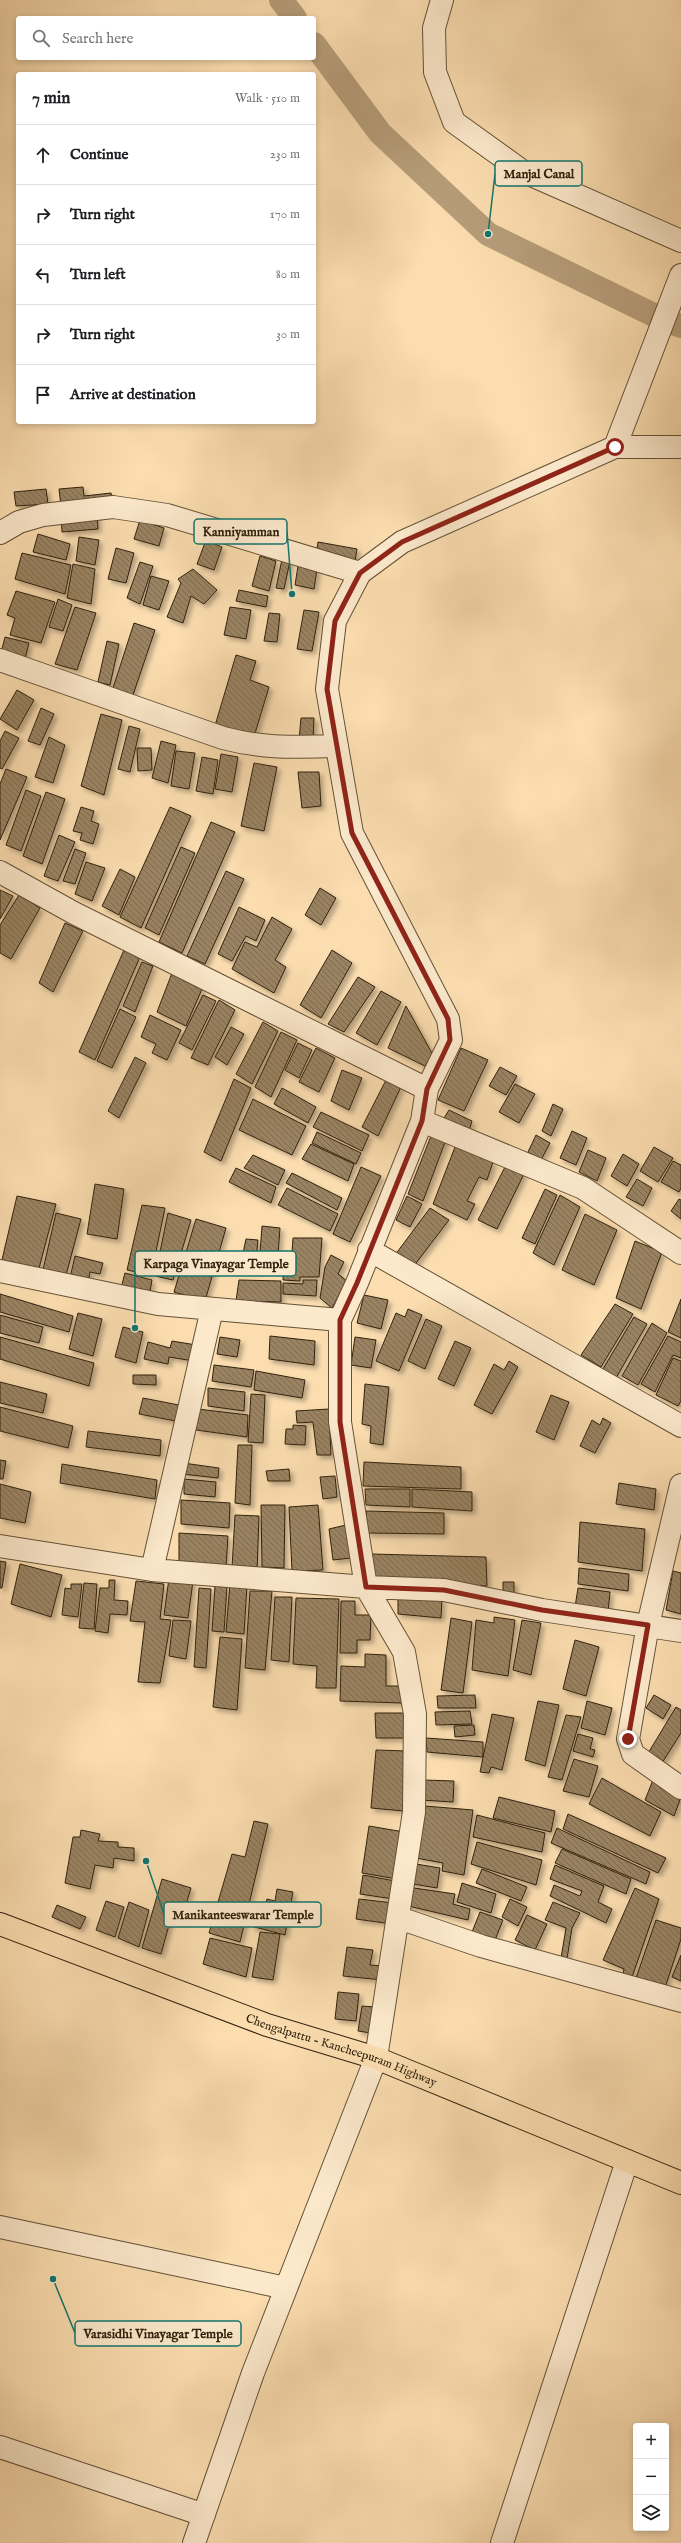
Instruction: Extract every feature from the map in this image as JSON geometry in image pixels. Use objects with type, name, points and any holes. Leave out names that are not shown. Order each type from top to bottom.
[{"type":"highway","name":"Chengalpattu - Kancheepuram Highway","points":[[0,1924],[267,2025],[376,2058],[681,2183]]},
{"type":"street","points":[[442,0],[434,28],[435,72],[454,122],[522,171],[681,241]]},
{"type":"street","points":[[615,447],[677,285]]},
{"type":"street","points":[[194,2543],[252,2373],[376,2058],[399,1918],[414,1812],[414,1714],[404,1652],[366,1587],[340,1422],[340,1320],[422,1121],[427,1089],[450,1040],[448,1019],[352,833],[327,689],[335,621],[360,573],[402,542],[615,447],[681,447]]},
{"type":"street","points":[[0,533],[18,522],[43,515],[113,507],[167,514],[360,573]]},
{"type":"street","points":[[0,660],[223,738],[253,746],[278,748],[337,746]]},
{"type":"street","points":[[0,872],[74,913],[427,1089]]},
{"type":"street","points":[[422,1121],[582,1188],[681,1253]]},
{"type":"street","points":[[369,1250],[681,1426]]},
{"type":"street","points":[[0,1271],[158,1304],[340,1320]]},
{"type":"street","points":[[152,1570],[212,1309]]},
{"type":"street","points":[[681,1484],[648,1625],[628,1739],[633,1754],[681,1788]]},
{"type":"street","points":[[0,1546],[152,1570],[366,1587],[444,1590],[542,1610],[681,1631]]},
{"type":"street","points":[[399,1918],[481,1946],[681,2001]]},
{"type":"street","points":[[502,2543],[627,2161]]},
{"type":"street","points":[[0,2227],[286,2288]]},
{"type":"street","points":[[0,2446],[204,2515]]},
{"type":"building","points":[[83,487],[84,496],[111,493],[113,502],[61,506],[59,489]]},
{"type":"building","points":[[46,489],[48,504],[16,506],[14,492]]},
{"type":"building","points":[[97,512],[98,529],[62,532],[61,515]]},
{"type":"building","points":[[140,520],[164,528],[159,546],[134,539]]},
{"type":"building","points":[[38,534],[70,544],[66,560],[33,552]]},
{"type":"building","points":[[79,537],[99,540],[95,565],[76,561]]},
{"type":"building","points":[[206,540],[222,547],[214,570],[197,564]]},
{"type":"building","points":[[318,542],[357,549],[355,561],[316,555]]},
{"type":"building","points":[[116,548],[134,553],[126,583],[108,579]]},
{"type":"building","points":[[22,553],[71,565],[65,594],[15,579]]},
{"type":"building","points":[[260,556],[276,561],[269,591],[252,586]]},
{"type":"building","points":[[282,559],[290,561],[284,589],[276,588]]},
{"type":"building","points":[[140,562],[153,566],[140,604],[127,598]]},
{"type":"building","points":[[73,564],[95,569],[91,604],[67,598]]},
{"type":"building","points":[[298,566],[317,569],[314,589],[295,585]]},
{"type":"building","points":[[193,569],[217,590],[204,604],[191,596],[183,623],[167,617],[181,583],[178,579]]},
{"type":"building","points":[[151,576],[169,581],[159,610],[143,605]]},
{"type":"building","points":[[239,590],[268,596],[266,607],[236,601]]},
{"type":"building","points":[[16,591],[55,602],[41,643],[10,635],[15,618],[7,615]]},
{"type":"building","points":[[58,599],[72,605],[63,631],[49,627]]},
{"type":"building","points":[[75,607],[96,613],[77,670],[55,664]]},
{"type":"building","points":[[230,607],[251,610],[246,639],[224,635]]},
{"type":"building","points":[[304,610],[319,612],[312,651],[297,649]]},
{"type":"building","points":[[269,613],[280,614],[277,642],[264,641]]},
{"type":"building","points":[[134,623],[155,630],[133,695],[113,688]]},
{"type":"building","points":[[5,637],[29,643],[25,659],[1,653]]},
{"type":"building","points":[[107,641],[119,644],[110,685],[98,682]]},
{"type":"building","points":[[236,655],[256,661],[250,680],[269,687],[253,740],[214,729]]},
{"type":"building","points":[[17,690],[34,700],[17,730],[0,719]]},
{"type":"building","points":[[41,708],[54,714],[40,745],[28,741]]},
{"type":"building","points":[[101,714],[122,720],[104,795],[81,786]]},
{"type":"building","points":[[301,718],[314,718],[313,742],[299,740]]},
{"type":"building","points":[[129,726],[140,729],[130,772],[118,769]]},
{"type":"building","points":[[5,731],[19,738],[2,769],[0,768],[0,741]]},
{"type":"building","points":[[49,737],[65,745],[53,783],[35,777]]},
{"type":"building","points":[[161,741],[176,745],[168,783],[152,778]]},
{"type":"building","points":[[137,748],[151,748],[152,770],[138,771]]},
{"type":"building","points":[[176,751],[195,753],[189,789],[171,786]]},
{"type":"building","points":[[221,754],[238,757],[232,792],[215,789]]},
{"type":"building","points":[[202,757],[218,760],[213,794],[196,791]]},
{"type":"building","points":[[254,763],[277,767],[264,831],[241,826]]},
{"type":"building","points":[[6,769],[27,777],[0,840],[0,784]]},
{"type":"building","points":[[298,772],[319,772],[321,806],[302,808]]},
{"type":"building","points":[[26,790],[41,796],[21,851],[6,845]]},
{"type":"building","points":[[46,792],[65,799],[42,864],[23,856]]},
{"type":"building","points":[[81,807],[94,811],[91,821],[99,824],[93,844],[80,840],[82,833],[73,831]]},
{"type":"building","points":[[170,807],[191,816],[141,928],[120,917]]},
{"type":"building","points":[[211,822],[235,832],[182,953],[159,942]]},
{"type":"building","points":[[59,835],[75,842],[58,881],[44,876]]},
{"type":"building","points":[[181,847],[195,853],[159,935],[145,928]]},
{"type":"building","points":[[75,849],[86,853],[75,884],[63,881]]},
{"type":"building","points":[[86,862],[105,868],[92,901],[75,894]]},
{"type":"building","points":[[120,869],[135,877],[119,915],[102,906]]},
{"type":"building","points":[[226,871],[244,879],[205,964],[187,956]]},
{"type":"building","points":[[320,888],[336,898],[321,925],[305,915]]},
{"type":"building","points":[[0,890],[13,896],[0,919]]},
{"type":"building","points":[[19,895],[40,908],[11,959],[0,953],[0,925]]},
{"type":"building","points":[[239,907],[265,920],[256,941],[246,936],[232,961],[218,954]]},
{"type":"building","points":[[272,917],[292,929],[275,960],[286,967],[274,993],[232,969],[245,942],[257,947]]},
{"type":"building","points":[[65,923],[83,931],[53,992],[39,983]]},
{"type":"building","points":[[124,950],[140,957],[95,1060],[79,1052]]},
{"type":"building","points":[[332,950],[352,963],[321,1018],[300,1005]]},
{"type":"building","points":[[142,962],[153,966],[135,1012],[123,1006]]},
{"type":"building","points":[[172,973],[202,989],[186,1026],[157,1012]]},
{"type":"building","points":[[358,977],[375,987],[344,1032],[328,1024]]},
{"type":"building","points":[[381,991],[401,1002],[377,1045],[356,1033]]},
{"type":"building","points":[[203,995],[216,1001],[192,1050],[179,1043]]},
{"type":"building","points":[[219,1000],[235,1010],[208,1065],[191,1058]]},
{"type":"building","points":[[406,1006],[433,1055],[425,1066],[388,1048]]},
{"type":"building","points":[[120,1009],[136,1017],[112,1068],[97,1061]]},
{"type":"building","points":[[150,1015],[181,1030],[167,1060],[152,1053],[156,1044],[141,1037]]},
{"type":"building","points":[[263,1022],[278,1031],[252,1084],[236,1074]]},
{"type":"building","points":[[231,1027],[244,1034],[227,1065],[215,1057]]},
{"type":"building","points":[[281,1032],[297,1040],[271,1097],[255,1087]]},
{"type":"building","points":[[298,1043],[312,1050],[299,1078],[285,1070]]},
{"type":"building","points":[[316,1048],[335,1058],[319,1092],[299,1082]]},
{"type":"building","points":[[461,1048],[488,1060],[464,1111],[438,1100]]},
{"type":"building","points":[[135,1057],[146,1063],[119,1118],[108,1111]]},
{"type":"building","points":[[500,1067],[517,1076],[506,1095],[489,1086]]},
{"type":"building","points":[[342,1070],[362,1078],[349,1110],[331,1101]]},
{"type":"building","points":[[234,1079],[251,1088],[221,1161],[204,1152]]},
{"type":"building","points":[[386,1080],[401,1087],[378,1136],[362,1127]]},
{"type":"building","points":[[515,1084],[535,1094],[519,1123],[499,1112]]},
{"type":"building","points":[[282,1088],[316,1107],[308,1123],[274,1104]]},
{"type":"building","points":[[253,1099],[306,1126],[292,1155],[239,1130]]},
{"type":"building","points":[[553,1104],[563,1109],[551,1136],[542,1131]]},
{"type":"building","points":[[449,1110],[472,1121],[469,1131],[444,1118]]},
{"type":"building","points":[[321,1112],[369,1135],[362,1151],[313,1127]]},
{"type":"building","points":[[433,1131],[447,1137],[423,1201],[408,1194]]},
{"type":"building","points":[[572,1131],[587,1138],[576,1165],[560,1158]]},
{"type":"building","points":[[317,1132],[361,1153],[356,1164],[312,1143]]},
{"type":"building","points":[[536,1135],[550,1143],[541,1160],[528,1152]]},
{"type":"building","points":[[311,1144],[354,1164],[348,1181],[302,1159]]},
{"type":"building","points":[[455,1147],[493,1162],[487,1180],[479,1177],[467,1201],[475,1204],[467,1220],[433,1204]]},
{"type":"building","points":[[654,1147],[673,1158],[658,1182],[640,1171]]},
{"type":"building","points":[[588,1150],[606,1158],[597,1181],[579,1172]]},
{"type":"building","points":[[623,1154],[639,1164],[627,1186],[611,1176]]},
{"type":"building","points":[[253,1155],[285,1170],[278,1185],[244,1168]]},
{"type":"building","points":[[673,1161],[681,1165],[681,1188],[679,1192],[661,1182]]},
{"type":"building","points":[[506,1165],[524,1174],[497,1229],[478,1220]]},
{"type":"building","points":[[361,1167],[381,1176],[350,1242],[333,1234]]},
{"type":"building","points":[[236,1168],[276,1187],[271,1203],[229,1182]]},
{"type":"building","points":[[292,1173],[342,1198],[337,1210],[286,1183]]},
{"type":"building","points":[[637,1179],[652,1188],[643,1206],[626,1197]]},
{"type":"building","points":[[95,1184],[124,1189],[117,1239],[87,1234]]},
{"type":"building","points":[[287,1188],[338,1214],[330,1231],[278,1205]]},
{"type":"building","points":[[545,1189],[557,1195],[535,1244],[522,1238]]},
{"type":"building","points":[[560,1195],[580,1207],[554,1265],[533,1253]]},
{"type":"building","points":[[17,1196],[56,1204],[38,1272],[1,1264]]},
{"type":"building","points":[[407,1196],[422,1204],[410,1227],[396,1220]]},
{"type":"building","points":[[679,1199],[681,1200],[681,1219],[671,1211]]},
{"type":"building","points":[[142,1205],[165,1208],[151,1275],[127,1270]]},
{"type":"building","points":[[430,1208],[449,1220],[413,1267],[395,1255]]},
{"type":"building","points":[[56,1213],[81,1219],[65,1279],[42,1274]]},
{"type":"building","points":[[168,1213],[191,1220],[173,1280],[155,1276]]},
{"type":"building","points":[[585,1214],[617,1230],[594,1285],[562,1270]]},
{"type":"building","points":[[196,1219],[226,1228],[205,1301],[174,1292]]},
{"type":"building","points":[[262,1226],[280,1228],[277,1268],[259,1267]]},
{"type":"building","points":[[293,1238],[322,1238],[319,1277],[300,1277],[300,1281],[283,1280],[284,1252],[292,1253]]},
{"type":"building","points":[[246,1239],[258,1240],[255,1269],[240,1267]]},
{"type":"building","points":[[635,1241],[662,1252],[641,1309],[616,1298]]},
{"type":"building","points":[[331,1255],[344,1262],[338,1274],[347,1281],[332,1308],[320,1298],[325,1267]]},
{"type":"building","points":[[75,1256],[103,1263],[100,1274],[90,1272],[88,1283],[70,1278]]},
{"type":"building","points":[[125,1273],[152,1280],[149,1296],[121,1288]]},
{"type":"building","points":[[239,1280],[281,1281],[281,1302],[236,1301]]},
{"type":"building","points":[[303,1280],[317,1280],[316,1296],[283,1294],[283,1283],[303,1284]]},
{"type":"building","points":[[0,1294],[73,1316],[69,1332],[0,1312]]},
{"type":"building","points":[[364,1295],[388,1300],[381,1329],[357,1323]]},
{"type":"building","points":[[681,1299],[681,1338],[668,1332]]},
{"type":"building","points":[[615,1304],[633,1314],[601,1367],[581,1355]]},
{"type":"building","points":[[408,1309],[422,1315],[399,1371],[376,1361],[396,1313],[405,1317]]},
{"type":"building","points":[[78,1313],[102,1319],[93,1356],[69,1349]]},
{"type":"building","points":[[0,1315],[43,1327],[39,1343],[0,1333]]},
{"type":"building","points":[[634,1317],[647,1324],[616,1378],[603,1369]]},
{"type":"building","points":[[426,1319],[442,1326],[425,1369],[408,1361]]},
{"type":"building","points":[[652,1323],[667,1333],[638,1385],[622,1376]]},
{"type":"building","points":[[123,1327],[143,1332],[136,1363],[115,1357]]},
{"type":"building","points":[[270,1336],[315,1341],[314,1365],[269,1359]]},
{"type":"building","points":[[668,1336],[681,1342],[681,1358],[673,1355],[655,1392],[641,1384]]},
{"type":"building","points":[[0,1337],[94,1363],[89,1386],[0,1359]]},
{"type":"building","points":[[220,1337],[240,1340],[237,1357],[217,1354]]},
{"type":"building","points":[[355,1337],[376,1340],[371,1368],[351,1365]]},
{"type":"building","points":[[172,1341],[196,1345],[194,1361],[169,1357],[168,1364],[144,1359],[148,1342],[170,1348]]},
{"type":"building","points":[[455,1341],[471,1348],[454,1386],[438,1379]]},
{"type":"building","points":[[673,1358],[681,1361],[681,1401],[678,1406],[656,1395]]},
{"type":"building","points":[[509,1361],[518,1367],[492,1414],[474,1405],[494,1364],[504,1370]]},
{"type":"building","points":[[214,1365],[254,1370],[251,1387],[212,1381]]},
{"type":"building","points":[[256,1371],[305,1380],[302,1398],[254,1390]]},
{"type":"building","points":[[133,1375],[156,1375],[156,1385],[133,1384]]},
{"type":"building","points":[[0,1382],[47,1394],[43,1413],[0,1403]]},
{"type":"building","points":[[365,1384],[389,1387],[383,1445],[370,1443],[371,1426],[362,1424]]},
{"type":"building","points":[[208,1388],[245,1392],[244,1411],[208,1406]]},
{"type":"building","points":[[251,1394],[265,1395],[263,1443],[248,1442]]},
{"type":"building","points":[[551,1395],[569,1402],[554,1440],[536,1432]]},
{"type":"building","points":[[143,1398],[184,1406],[181,1422],[139,1414]]},
{"type":"building","points":[[0,1407],[73,1426],[68,1448],[0,1431]]},
{"type":"building","points":[[198,1409],[248,1415],[247,1437],[196,1430]]},
{"type":"building","points":[[329,1409],[331,1455],[317,1455],[313,1422],[297,1423],[296,1411]]},
{"type":"building","points":[[603,1418],[611,1423],[595,1453],[580,1446],[592,1420],[600,1425]]},
{"type":"building","points":[[293,1425],[306,1426],[305,1445],[285,1444],[286,1429],[293,1429]]},
{"type":"building","points":[[88,1431],[161,1440],[160,1456],[86,1447]]},
{"type":"building","points":[[238,1445],[252,1445],[250,1505],[235,1503]]},
{"type":"building","points":[[0,1460],[6,1461],[3,1479],[0,1479]]},
{"type":"building","points":[[364,1462],[461,1467],[461,1489],[363,1486]]},
{"type":"building","points":[[183,1463],[219,1468],[218,1478],[182,1474]]},
{"type":"building","points":[[62,1464],[157,1480],[155,1499],[60,1483]]},
{"type":"building","points":[[289,1469],[290,1481],[268,1481],[266,1471]]},
{"type":"building","points":[[335,1476],[337,1497],[323,1499],[320,1477]]},
{"type":"building","points":[[184,1479],[216,1482],[215,1497],[184,1494]]},
{"type":"building","points":[[619,1483],[656,1489],[654,1510],[616,1504]]},
{"type":"building","points":[[0,1484],[31,1492],[25,1523],[0,1518]]},
{"type":"building","points":[[365,1489],[410,1489],[410,1507],[366,1505]]},
{"type":"building","points":[[412,1489],[472,1492],[472,1511],[412,1507]]},
{"type":"building","points":[[181,1500],[230,1503],[229,1528],[181,1524]]},
{"type":"building","points":[[261,1505],[285,1505],[284,1568],[262,1567]]},
{"type":"building","points":[[318,1505],[323,1570],[292,1571],[289,1507]]},
{"type":"building","points":[[366,1511],[444,1513],[444,1534],[367,1533]]},
{"type":"building","points":[[235,1515],[259,1516],[257,1571],[232,1568]]},
{"type":"building","points":[[580,1522],[645,1529],[642,1571],[578,1562]]},
{"type":"building","points":[[346,1525],[351,1558],[333,1560],[329,1529]]},
{"type":"building","points":[[179,1533],[228,1536],[226,1567],[179,1563]]},
{"type":"building","points":[[371,1554],[486,1557],[487,1586],[373,1579]]},
{"type":"building","points":[[0,1561],[6,1562],[2,1588],[0,1588]]},
{"type":"building","points":[[20,1564],[62,1575],[51,1617],[11,1604]]},
{"type":"building","points":[[579,1568],[629,1574],[628,1591],[578,1584]]},
{"type":"building","points":[[673,1571],[681,1573],[681,1614],[666,1610]]},
{"type":"building","points":[[169,1578],[193,1581],[188,1618],[164,1615]]},
{"type":"building","points":[[109,1580],[115,1580],[114,1600],[128,1601],[127,1615],[110,1614],[108,1633],[95,1631],[100,1588],[109,1588]]},
{"type":"building","points":[[136,1581],[164,1584],[160,1619],[171,1620],[160,1683],[138,1682],[145,1622],[130,1621]]},
{"type":"building","points":[[503,1582],[514,1582],[514,1594],[503,1593]]},
{"type":"building","points":[[84,1583],[97,1584],[94,1629],[79,1628]]},
{"type":"building","points":[[71,1584],[82,1584],[78,1617],[62,1615],[65,1588],[71,1589]]},
{"type":"building","points":[[230,1584],[247,1585],[244,1634],[226,1632]]},
{"type":"building","points":[[215,1586],[227,1586],[224,1632],[212,1631]]},
{"type":"building","points":[[199,1588],[211,1589],[206,1668],[194,1667]]},
{"type":"building","points":[[578,1588],[610,1592],[608,1612],[575,1607]]},
{"type":"building","points":[[250,1591],[272,1591],[265,1670],[245,1668]]},
{"type":"building","points":[[398,1594],[442,1599],[441,1618],[398,1614]]},
{"type":"building","points":[[275,1597],[292,1597],[289,1662],[271,1660]]},
{"type":"building","points":[[296,1598],[339,1599],[336,1688],[316,1688],[317,1666],[293,1664]]},
{"type":"building","points":[[341,1601],[355,1601],[355,1615],[371,1615],[370,1640],[357,1640],[357,1653],[340,1653]]},
{"type":"building","points":[[494,1617],[515,1620],[508,1676],[472,1670],[476,1620],[494,1623]]},
{"type":"building","points":[[451,1618],[472,1622],[463,1693],[441,1690]]},
{"type":"building","points":[[173,1620],[191,1621],[186,1659],[169,1656]]},
{"type":"building","points":[[522,1620],[541,1623],[531,1675],[513,1670]]},
{"type":"building","points":[[220,1637],[242,1639],[237,1710],[213,1707]]},
{"type":"building","points":[[575,1640],[599,1647],[586,1696],[563,1689]]},
{"type":"building","points":[[365,1654],[386,1655],[386,1686],[403,1686],[402,1703],[340,1701],[341,1666],[365,1667]]},
{"type":"building","points":[[475,1695],[476,1708],[438,1708],[437,1696]]},
{"type":"building","points":[[654,1695],[671,1705],[663,1719],[646,1708]]},
{"type":"building","points":[[538,1701],[559,1705],[545,1766],[525,1760]]},
{"type":"building","points":[[587,1701],[612,1708],[605,1735],[581,1728]]},
{"type":"building","points":[[676,1707],[681,1710],[681,1733],[660,1766],[647,1755]]},
{"type":"building","points":[[470,1711],[472,1724],[436,1725],[435,1712]]},
{"type":"building","points":[[375,1713],[405,1713],[404,1738],[376,1738]]},
{"type":"building","points":[[492,1714],[514,1718],[502,1770],[491,1767],[489,1773],[480,1772]]},
{"type":"building","points":[[566,1715],[581,1717],[562,1780],[548,1777]]},
{"type":"building","points":[[474,1725],[475,1735],[455,1737],[454,1726]]},
{"type":"building","points":[[578,1734],[593,1738],[590,1749],[595,1750],[593,1757],[573,1751]]},
{"type":"building","points":[[426,1738],[483,1742],[483,1757],[427,1752]]},
{"type":"building","points":[[376,1750],[407,1751],[404,1811],[371,1808]]},
{"type":"building","points":[[574,1759],[598,1766],[589,1797],[563,1791]]},
{"type":"building","points":[[602,1778],[661,1812],[650,1836],[589,1804]]},
{"type":"building","points":[[423,1780],[454,1781],[453,1802],[421,1800]]},
{"type":"building","points":[[653,1780],[681,1797],[674,1816],[645,1800]]},
{"type":"building","points":[[499,1797],[555,1811],[551,1832],[493,1818]]},
{"type":"building","points":[[425,1806],[473,1810],[464,1875],[442,1871],[443,1863],[416,1858]]},
{"type":"building","points":[[568,1814],[666,1858],[658,1873],[563,1829]]},
{"type":"building","points":[[477,1815],[545,1833],[542,1852],[473,1837]]},
{"type":"building","points":[[254,1821],[268,1824],[240,1942],[209,1933],[232,1854],[245,1857]]},
{"type":"building","points":[[369,1826],[404,1832],[397,1879],[362,1873]]},
{"type":"building","points":[[557,1828],[650,1872],[646,1884],[551,1843]]},
{"type":"building","points":[[81,1830],[100,1834],[98,1841],[118,1842],[118,1847],[134,1848],[134,1861],[114,1858],[113,1868],[95,1865],[90,1889],[65,1883],[73,1837],[80,1837]]},
{"type":"building","points":[[477,1842],[542,1860],[536,1885],[471,1864]]},
{"type":"building","points":[[562,1849],[631,1879],[626,1894],[555,1863]]},
{"type":"building","points":[[410,1863],[440,1868],[437,1888],[407,1883]]},
{"type":"building","points":[[555,1865],[604,1886],[598,1902],[612,1909],[606,1923],[550,1896],[554,1885],[580,1896],[582,1891],[550,1879]]},
{"type":"building","points":[[482,1869],[527,1887],[521,1901],[476,1883]]},
{"type":"building","points":[[363,1875],[395,1881],[393,1899],[360,1894]]},
{"type":"building","points":[[162,1879],[191,1888],[181,1921],[171,1918],[161,1954],[142,1948]]},
{"type":"building","points":[[462,1883],[496,1894],[491,1913],[457,1902]]},
{"type":"building","points":[[407,1887],[455,1894],[453,1904],[470,1909],[468,1920],[404,1905]]},
{"type":"building","points":[[635,1888],[659,1899],[631,1980],[623,1975],[624,1969],[603,1960]]},
{"type":"building","points":[[277,1889],[293,1892],[285,1935],[251,1926],[255,1905],[265,1907],[267,1899],[275,1901]]},
{"type":"building","points":[[359,1899],[394,1903],[392,1924],[356,1919]]},
{"type":"building","points":[[510,1899],[527,1907],[518,1926],[502,1917]]},
{"type":"building","points":[[106,1901],[124,1907],[115,1937],[96,1930]]},
{"type":"building","points":[[129,1902],[149,1910],[139,1947],[118,1938]]},
{"type":"building","points":[[553,1902],[580,1913],[572,1928],[566,1965],[560,1964],[566,1928],[545,1920]]},
{"type":"building","points":[[57,1905],[86,1917],[80,1929],[52,1917]]},
{"type":"building","points":[[480,1912],[503,1920],[495,1940],[472,1932]]},
{"type":"building","points":[[527,1915],[547,1924],[535,1950],[515,1940]]},
{"type":"building","points":[[656,1920],[681,1928],[681,1939],[664,1991],[635,1981]]},
{"type":"building","points":[[260,1932],[280,1934],[273,1980],[252,1977]]},
{"type":"building","points":[[210,1938],[252,1948],[246,1977],[203,1964]]},
{"type":"building","points":[[347,1947],[373,1950],[370,1965],[385,1966],[383,1980],[343,1976]]},
{"type":"building","points":[[681,1955],[681,1981],[672,1977]]},
{"type":"building","points":[[338,1992],[359,1994],[356,2021],[335,2019]]},
{"type":"building","points":[[362,2006],[375,2007],[371,2033],[358,2031]]},
{"type":"waterway","points":[[281,0],[293,16]]},
{"type":"waterway","points":[[316,47],[380,133],[488,234],[664,320],[681,326]]},
{"type":"place","name":"Manjal Canal","points":[[488,234]]},
{"type":"place","name":"Kanniyamman","points":[[292,594]]},
{"type":"place","name":"Karpaga Vinayagar Temple","points":[[135,1328]]},
{"type":"place","name":"Manikanteeswarar Temple","points":[[146,1861]]},
{"type":"place","name":"Varasidhi Vinayagar Temple","points":[[53,2279]]},
{"type":"route","points":[[615,447],[402,542],[360,573],[335,621],[327,689],[352,833],[448,1019],[450,1040],[427,1089],[422,1121],[357,1283],[340,1320],[340,1422],[366,1587],[444,1590],[542,1610],[648,1625],[628,1739]]}]
